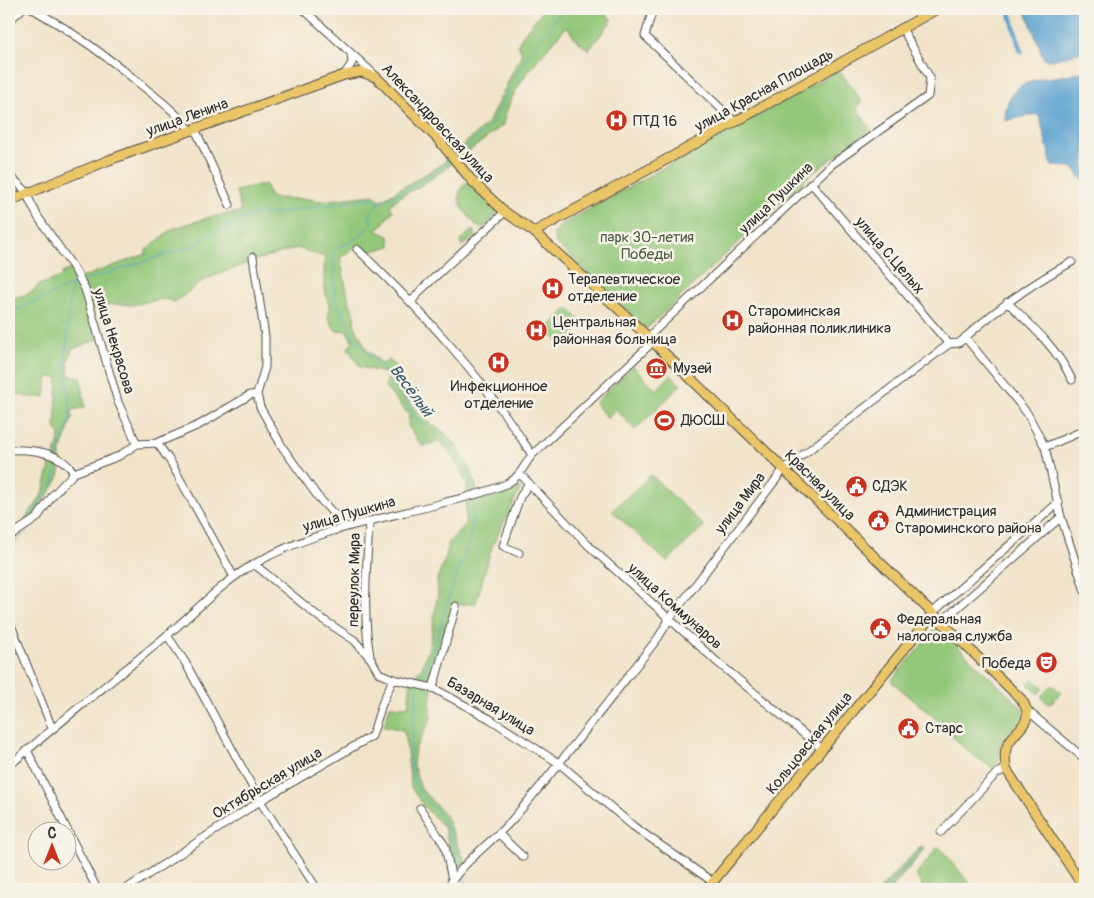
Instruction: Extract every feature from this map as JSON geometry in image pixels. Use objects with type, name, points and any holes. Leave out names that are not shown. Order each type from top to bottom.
[{"type":"main road","name":"улица Красная Площадь","points":[[534,232],[736,122],[937,9]]},
{"type":"main road","name":"улица Ленина","points":[[9,202],[27,193],[192,129],[344,74],[361,72],[376,77]]},
{"type":"main road","name":"Александровская улица","points":[[376,77],[437,138],[473,182],[505,212],[534,232]]},
{"type":"main road","name":"Красная улица","points":[[534,232],[651,340],[1021,699],[1028,711]]},
{"type":"main road","name":"Кольцовская улица","points":[[710,886],[933,614]]},
{"type":"main road","points":[[1028,711],[1024,725],[1012,738],[1005,750],[1006,769],[1085,889]]},
{"type":"street","points":[[9,21],[22,9]]},
{"type":"street","points":[[33,9],[113,61],[192,129],[230,205]]},
{"type":"street","points":[[48,17],[53,9]]},
{"type":"street","name":"Александровская улица","points":[[303,9],[376,77]]},
{"type":"street","points":[[653,9],[645,36],[736,122]]},
{"type":"street","points":[[916,9],[920,18]]},
{"type":"street","name":"улица Пушкина","points":[[9,766],[52,728],[167,636],[234,576],[254,564],[285,548],[345,526],[369,522],[473,495],[508,482],[520,474],[532,455],[810,183],[831,165],[925,100],[931,90],[928,73],[902,28]]},
{"type":"street","points":[[344,74],[352,63],[351,53]]},
{"type":"street","name":"улица Некрасова","points":[[9,174],[27,193],[50,236],[80,278],[85,289],[118,402],[137,444]]},
{"type":"street","name":"улица С.Целых","points":[[810,183],[949,344]]},
{"type":"street","points":[[412,301],[421,290],[505,212]]},
{"type":"street","points":[[357,249],[412,301],[506,414],[532,455]]},
{"type":"street","points":[[253,257],[265,337],[265,367],[257,394],[264,416],[283,448],[318,497],[345,526]]},
{"type":"street","name":"улица Мира","points":[[447,889],[460,870],[499,834],[560,764],[658,638],[670,618],[784,469],[949,344],[959,343],[1007,302],[1039,280],[1072,262]]},
{"type":"street","points":[[1007,302],[1053,347],[1062,359],[1072,380]]},
{"type":"street","points":[[965,337],[1027,413],[1045,447],[1061,516],[1085,591]]},
{"type":"street","points":[[9,537],[37,518],[53,495],[74,473],[119,456],[137,444],[157,443],[199,424],[250,395],[257,394]]},
{"type":"street","points":[[1045,447],[1085,430]]},
{"type":"street","points":[[157,443],[170,461],[234,576]]},
{"type":"street","points":[[9,450],[37,451],[57,458],[67,463],[74,473]]},
{"type":"street","name":"улица Коммунаров","points":[[520,474],[578,536],[716,661],[822,749]]},
{"type":"street","points":[[519,553],[503,546],[520,497],[530,483]]},
{"type":"street","name":"Кольцовская улица","points":[[933,614],[1059,502]]},
{"type":"street","points":[[941,622],[1061,516]]},
{"type":"street","name":"переулок Мира","points":[[369,522],[367,638],[371,659]]},
{"type":"street","name":"Базарная улица","points":[[254,564],[319,617],[358,644],[371,659],[379,673],[393,679],[430,687],[490,719],[560,764],[633,826],[710,886]]},
{"type":"street","points":[[970,580],[978,589]]},
{"type":"street","points":[[430,687],[456,606]]},
{"type":"street","points":[[9,620],[52,728]]},
{"type":"street","points":[[167,636],[186,662],[260,801],[317,889]]},
{"type":"street","name":"переулок Мира","points":[[358,644],[365,643],[367,638]]},
{"type":"street","name":"Октябрьская улица","points":[[126,889],[260,801],[372,736],[382,704],[393,679]]},
{"type":"street","name":"Красная улица","points":[[1028,711],[1085,759]]},
{"type":"street","points":[[27,750],[97,889]]},
{"type":"street","points":[[941,832],[996,774],[1006,769]]},
{"type":"street","points":[[420,808],[445,846],[452,880]]},
{"type":"street","points":[[499,834],[523,857]]},
{"type":"green space","points":[[544,9],[599,9],[612,20],[589,50],[575,39],[567,26],[520,84],[512,97],[503,125],[443,171],[393,202],[390,206],[393,211],[377,231],[389,236],[391,246],[368,252],[360,246],[340,258],[349,301],[355,315],[354,324],[367,350],[383,364],[389,360],[397,366],[396,371],[414,408],[424,420],[439,428],[461,453],[474,480],[479,499],[511,488],[521,488],[492,546],[476,603],[455,605],[433,678],[430,704],[431,718],[415,749],[413,765],[421,789],[445,815],[466,864],[456,874],[444,827],[424,807],[411,787],[405,734],[403,730],[384,726],[390,706],[408,707],[411,679],[422,667],[430,645],[438,593],[437,579],[446,557],[449,542],[465,525],[467,486],[458,465],[441,441],[422,446],[408,426],[409,415],[385,387],[388,378],[385,373],[360,367],[348,348],[353,342],[346,330],[336,331],[328,318],[329,308],[324,280],[325,257],[297,248],[253,261],[204,280],[175,302],[163,299],[131,305],[111,304],[91,309],[99,339],[72,349],[68,363],[69,376],[81,377],[85,407],[72,410],[72,419],[60,454],[60,473],[56,483],[36,512],[37,514],[23,527],[27,515],[42,494],[60,435],[55,428],[58,377],[48,377],[45,397],[28,397],[18,394],[14,382],[12,347],[9,347],[9,299],[29,293],[38,285],[61,277],[62,273],[71,269],[80,278],[146,254],[146,250],[172,229],[210,217],[241,212],[236,191],[265,184],[271,198],[321,201],[373,195],[381,200],[441,165],[488,123],[522,53],[518,45],[522,36]]},
{"type":"green space","name":"парк 30-летия Победы","points":[[837,71],[842,74],[863,103],[856,107],[871,130],[811,174],[646,329],[555,242],[554,233],[561,225]]},
{"type":"green space","points":[[466,182],[497,211],[496,216],[485,227],[478,227],[462,206],[459,195]]},
{"type":"green space","points":[[471,231],[474,231],[476,236],[462,246],[460,241]]},
{"type":"green space","points":[[568,308],[583,323],[562,346],[546,329]]},
{"type":"green space","points":[[633,366],[656,390],[671,375],[681,385],[635,430],[616,409],[607,418],[595,403]]},
{"type":"green space","points":[[651,475],[704,526],[667,562],[612,511]]},
{"type":"green space","points":[[937,627],[1023,709],[1019,723],[1002,742],[995,768],[968,751],[954,738],[947,728],[891,681]]},
{"type":"green space","points":[[1033,679],[1043,688],[1038,694],[1028,684]]},
{"type":"green space","points":[[1052,685],[1061,693],[1049,705],[1041,696]]},
{"type":"green space","points":[[921,846],[925,849],[891,889],[880,889]]},
{"type":"green space","points":[[938,847],[974,889],[924,889],[916,875]]},
{"type":"water","points":[[1025,9],[1085,9],[1085,51],[1052,60],[1044,59]]},
{"type":"water","points":[[1085,71],[1085,183],[1072,167],[1052,166],[1040,118],[1037,114],[1005,121],[1007,105],[1013,93],[1022,86],[1045,78]]},
{"type":"waterway","name":"Весёлый","points":[[456,156],[492,124],[522,64],[563,9]]},
{"type":"waterway","points":[[1009,9],[1021,52]]},
{"type":"waterway","name":"Весёлый","points":[[451,160],[400,193],[379,203],[370,213],[371,224],[358,238],[337,248],[333,252],[335,300],[356,340],[385,371],[417,420],[438,434],[451,446],[472,484],[473,492]]},
{"type":"waterway","points":[[83,281],[193,246],[226,226],[260,212],[266,215],[373,198],[379,203]]},
{"type":"waterway","points":[[9,313],[79,282]]},
{"type":"waterway","points":[[58,456],[71,415],[65,363],[71,285]]},
{"type":"waterway","points":[[28,521],[26,520],[54,482],[57,460]]},
{"type":"waterway","name":"Весёлый","points":[[418,682],[431,658],[456,573],[471,535],[474,498]]},
{"type":"waterway","points":[[9,549],[29,528]]},
{"type":"waterway","name":"Весёлый","points":[[418,688],[411,741],[412,773],[417,788],[441,817],[448,829],[460,868]]},
{"type":"waterway","name":"Весёлый","points":[[462,874],[469,889]]},
{"type":"place","name":"ПТД 16","points":[[617,121]]},
{"type":"place","name":"Терапевтическое отделение","points":[[552,288]]},
{"type":"place","name":"Староминская районная поликлиника","points":[[732,320]]},
{"type":"place","name":"Центральная районная больница","points":[[537,331]]},
{"type":"place","name":"Инфекционное отделение","points":[[499,363]]},
{"type":"place","name":"Музей","points":[[657,368]]},
{"type":"place","name":"ДЮСШ","points":[[665,420]]},
{"type":"place","name":"СДЭК","points":[[856,486]]},
{"type":"place","name":"Администрация Староминского района","points":[[879,520]]},
{"type":"place","name":"Федеральная налоговая служба","points":[[881,628]]},
{"type":"place","name":"Победа","points":[[1047,663]]},
{"type":"place","name":"Старс","points":[[909,728]]}]
